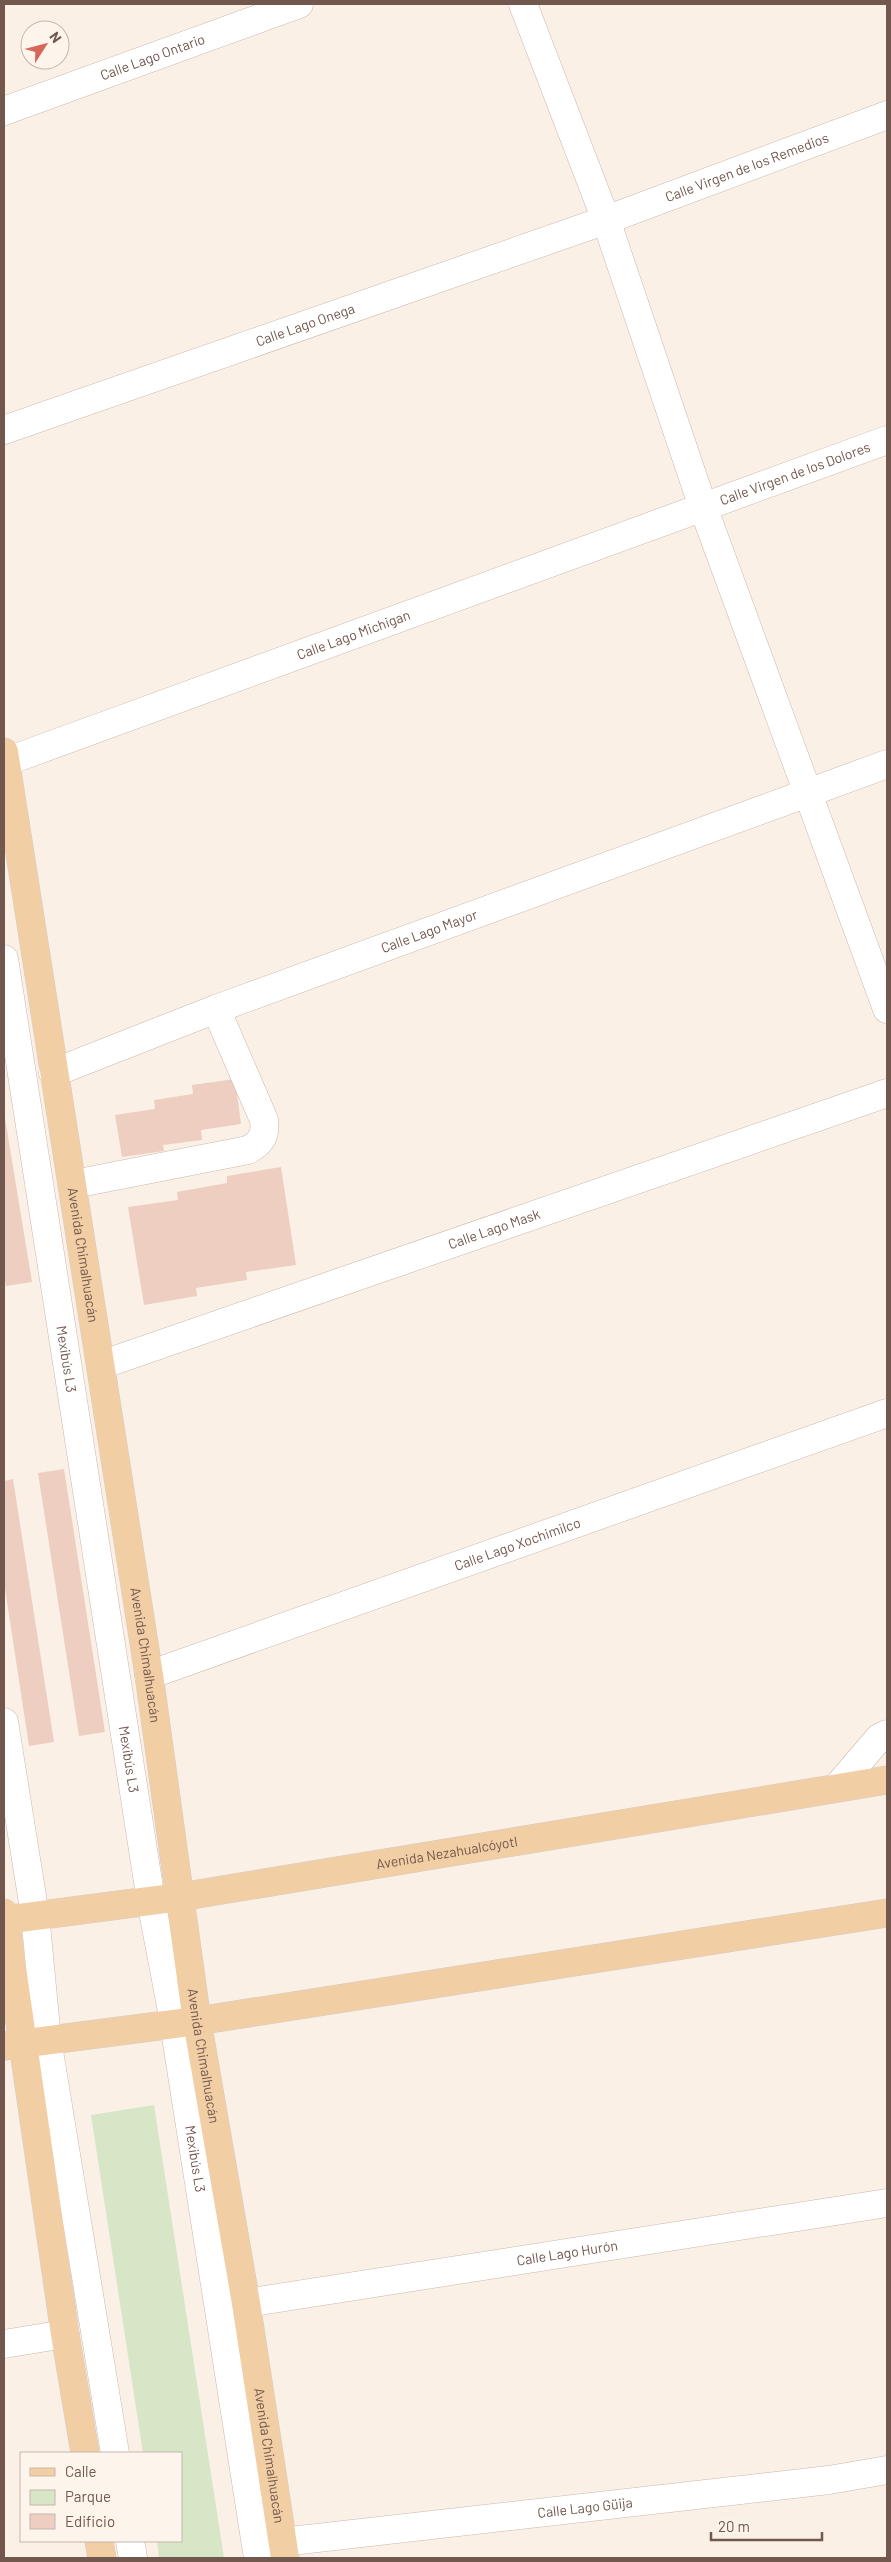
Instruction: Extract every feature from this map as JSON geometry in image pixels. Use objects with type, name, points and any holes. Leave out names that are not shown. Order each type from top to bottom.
[{"type":"main road","name":"Avenida Chimalhuacán","points":[[4,757],[53,1073],[74,1184],[149,1675],[180,1897],[185,2022],[246,2302],[283,2550]]},
{"type":"main road","name":"Avenida Nezahualcóyotl","points":[[4,1918],[180,1897],[887,1780]]},
{"type":"main road","points":[[24,2042],[185,2022],[887,1913]]},
{"type":"main road","points":[[4,1918],[24,2042],[65,2334],[85,2452]]},
{"type":"main road","points":[[99,2542],[102,2558]]},
{"type":"street","name":"Calle Lago Ontario","points":[[4,111],[299,4]]},
{"type":"street","points":[[523,4],[606,220],[703,507],[887,1009]]},
{"type":"street","name":"Calle Virgen de los Remedios","points":[[606,220],[887,115]]},
{"type":"street","name":"Calle Lago Onega","points":[[4,430],[606,220]]},
{"type":"street","name":"Calle Virgen de los Dolores","points":[[703,507],[887,440]]},
{"type":"street","name":"Calle Lago Michigan","points":[[4,757],[703,507]]},
{"type":"street","name":"Calle Lago Mayor","points":[[53,1073],[216,1009],[887,764]]},
{"type":"street","name":"Mexibús L3","points":[[4,958],[150,1901],[185,2022],[258,2558]]},
{"type":"street","points":[[74,1184],[248,1150],[259,1144],[265,1132],[264,1120],[216,1009]]},
{"type":"street","name":"Calle Lago Mask","points":[[101,1364],[887,1092]]},
{"type":"street","name":"Calle Lago Xochimilco","points":[[149,1675],[887,1413]]},
{"type":"street","points":[[4,1722],[35,1915],[24,2042],[115,2452]]},
{"type":"street","points":[[837,1787],[879,1738],[887,1734]]},
{"type":"street","name":"Calle Lago Hurón","points":[[246,2302],[887,2203]]},
{"type":"street","points":[[4,2344],[65,2334]]},
{"type":"street","name":"Calle Lago Güija","points":[[283,2550],[829,2480],[887,2470]]},
{"type":"street","points":[[130,2542],[133,2558]]},
{"type":"green space","points":[[154,2105],[224,2558],[159,2558],[157,2542],[182,2542],[182,2452],[143,2452],[91,2115]]},
{"type":"building","points":[[235,1079],[241,1124],[201,1130],[202,1140],[163,1145],[164,1151],[122,1157],[115,1115],[155,1109],[154,1100],[193,1094],[192,1085]]},
{"type":"building","points":[[4,1112],[32,1282],[6,1286],[4,1274]]},
{"type":"building","points":[[281,1167],[296,1265],[246,1272],[247,1280],[196,1288],[197,1296],[144,1305],[128,1207],[178,1200],[177,1192],[227,1183],[227,1176]]},
{"type":"building","points":[[64,1469],[105,1732],[79,1736],[38,1473]]},
{"type":"building","points":[[13,1479],[54,1742],[29,1746],[4,1582],[4,1481]]}]
